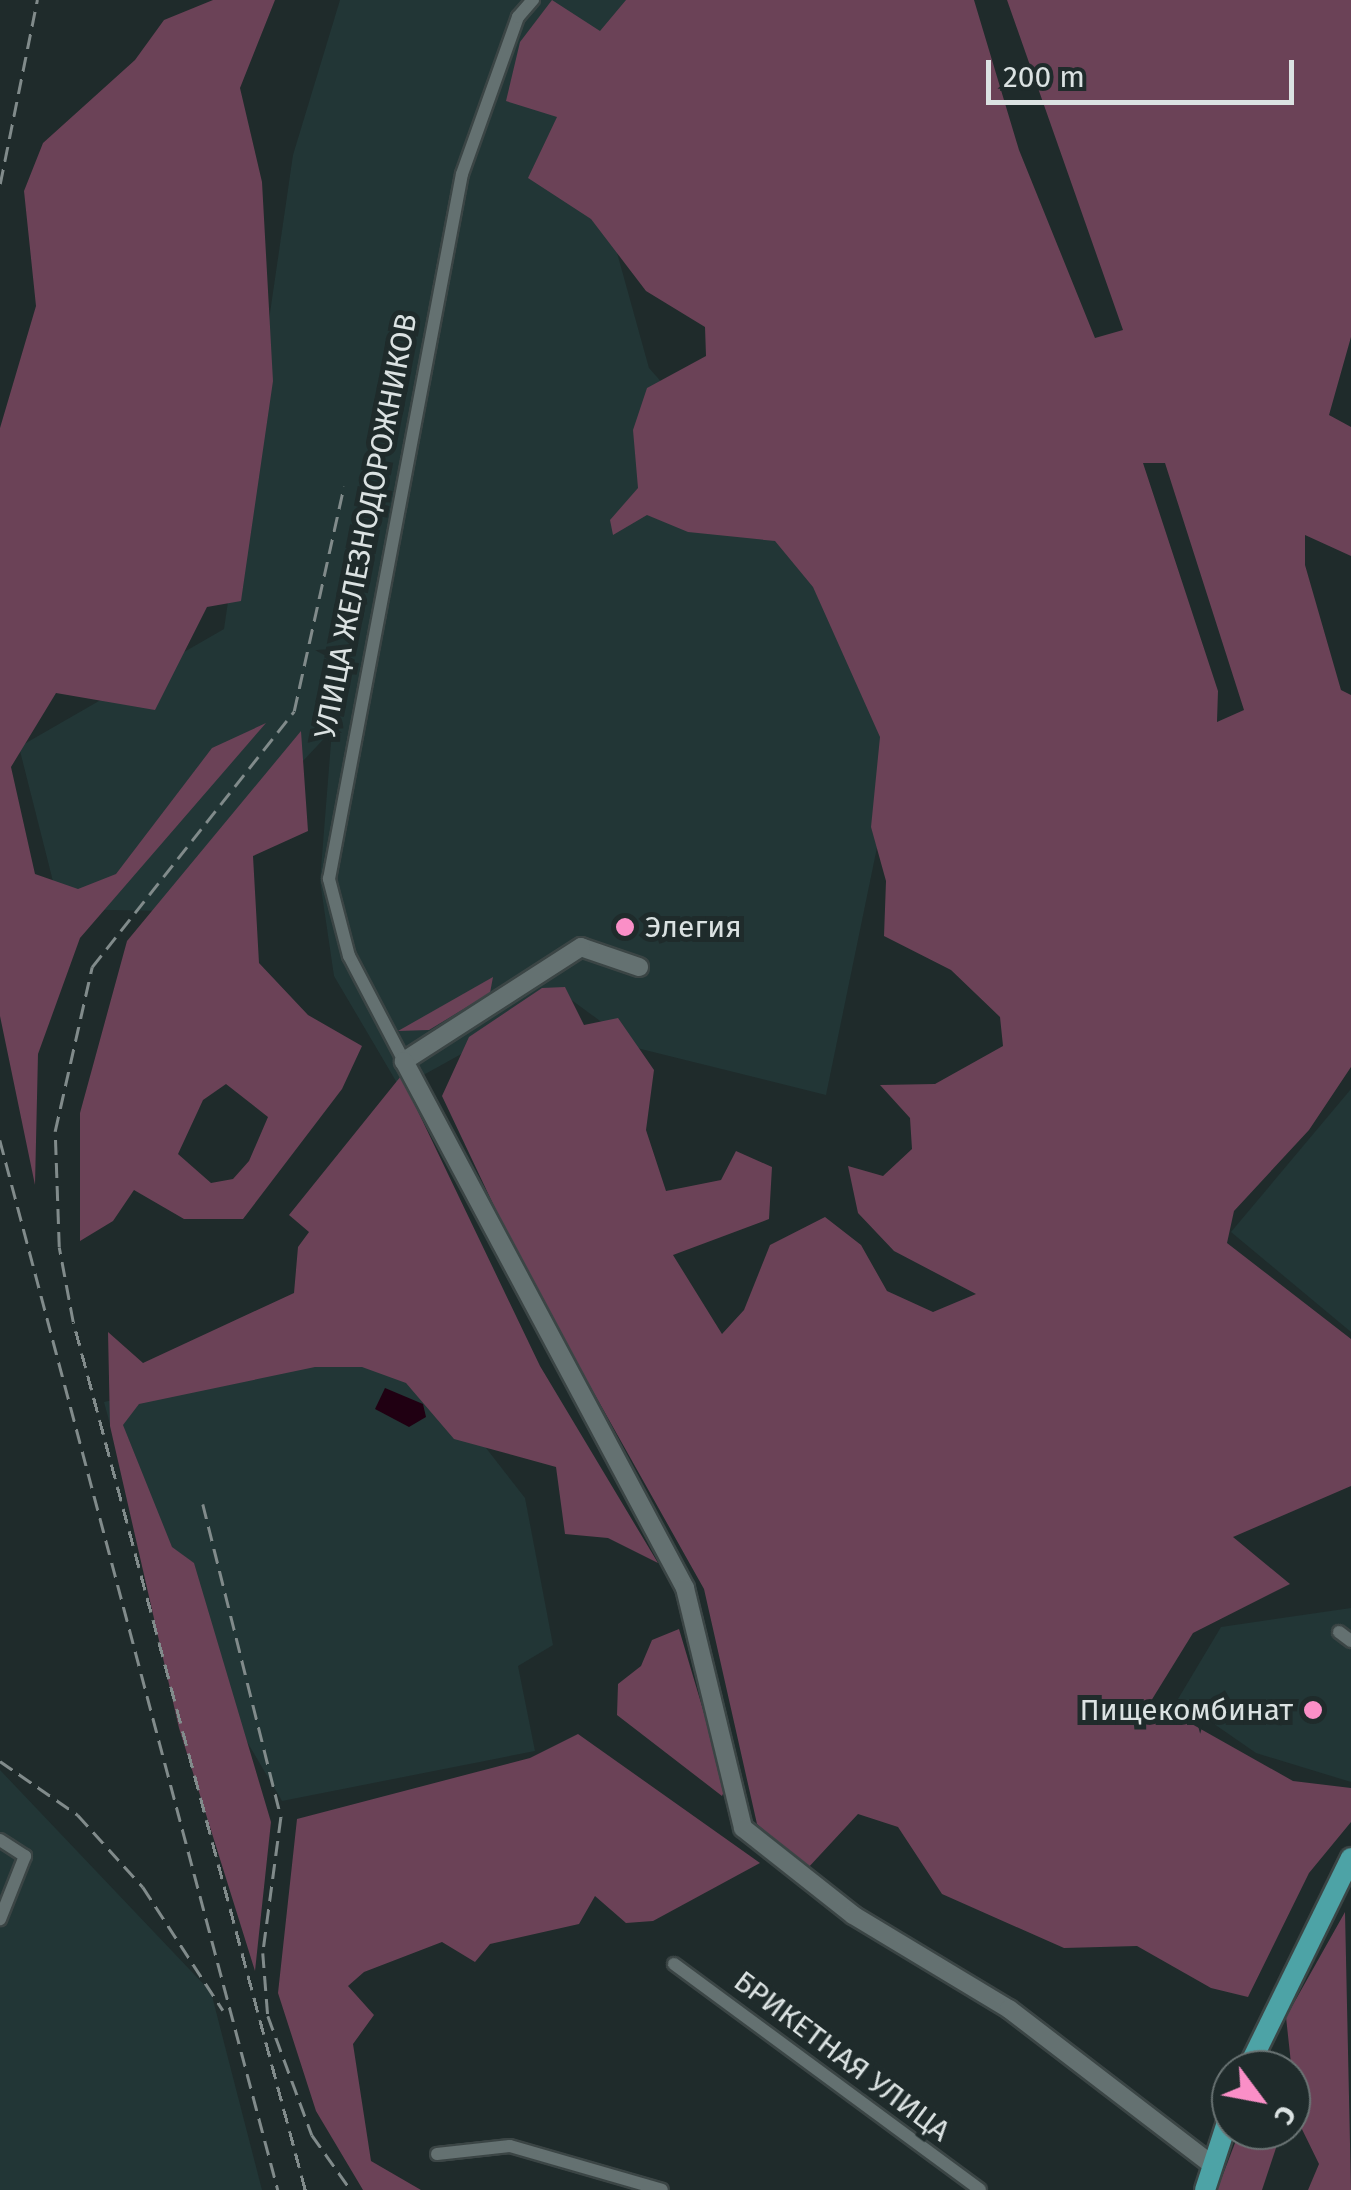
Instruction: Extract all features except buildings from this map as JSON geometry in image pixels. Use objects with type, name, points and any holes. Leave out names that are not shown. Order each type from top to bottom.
[{"type":"main road","points":[[1257,2050],[1351,1858]]},
{"type":"main road","points":[[1205,2190],[1217,2150]]},
{"type":"street","name":"УЛИЦА ЖЕЛЕЗНОДОРОЖНИКОВ","points":[[404,1062],[349,956],[329,879],[462,174],[518,17],[533,0]]},
{"type":"street","points":[[638,967],[580,947],[404,1062],[685,1588],[743,1828],[853,1915],[1009,2008],[1212,2165]]},
{"type":"street","points":[[0,1840],[25,1856],[0,1920]]},
{"type":"street","name":"БРИКЕТНАЯ УЛИЦА","points":[[674,1964],[980,2190]]},
{"type":"street","points":[[437,2154],[510,2146],[662,2190]]},
{"type":"shaded area","points":[[213,0],[275,0],[240,88],[262,182],[273,381],[241,601],[207,607],[155,710],[56,693],[11,767],[35,874],[78,889],[116,874],[212,748],[266,723],[80,938],[38,1054],[35,1185],[0,1016],[0,428],[36,306],[24,191],[43,143],[135,60],[164,20]]},
{"type":"shaded area","points":[[340,0],[638,0],[594,170],[649,368],[914,668],[826,1095],[637,1048],[566,996],[400,1088],[334,976],[320,881],[332,730],[163,911],[60,909],[19,747],[224,629],[293,155]]},
{"type":"shaded area","points":[[552,0],[600,31],[626,0],[974,0],[1019,150],[1095,338],[1123,330],[1007,0],[1351,0],[1351,337],[1329,415],[1351,427],[1351,556],[1305,535],[1305,565],[1341,690],[1351,695],[1351,1067],[1309,1130],[1234,1211],[1227,1243],[1351,1339],[1351,1486],[1233,1537],[1290,1584],[1193,1633],[1151,1701],[1293,1781],[1351,1788],[1351,1822],[1309,1873],[1248,1997],[1211,1988],[1137,1946],[1064,1948],[942,1894],[898,1827],[858,1814],[807,1869],[757,1824],[704,1589],[522,1265],[442,1096],[469,1037],[542,988],[565,987],[584,1025],[618,1018],[654,1070],[646,1130],[666,1191],[721,1180],[736,1151],[772,1167],[769,1219],[673,1255],[722,1334],[744,1310],[770,1245],[825,1217],[861,1245],[887,1291],[933,1312],[976,1294],[894,1251],[858,1213],[848,1166],[883,1176],[912,1149],[910,1118],[880,1085],[935,1084],[1003,1046],[1000,1017],[951,970],[884,936],[886,881],[871,827],[880,737],[813,587],[775,541],[688,532],[647,515],[613,535],[610,520],[638,488],[633,430],[647,388],[706,356],[705,327],[646,291],[591,219],[528,178],[557,117],[506,101],[520,42]],"holes":[[[1143,463],[1165,463],[1244,710],[1217,722],[1218,691]]]},
{"type":"shaded area","points":[[301,731],[308,831],[253,856],[259,963],[308,1015],[362,1046],[342,1089],[243,1219],[184,1219],[134,1190],[113,1221],[80,1241],[80,1113],[127,941]],"holes":[[[226,1084],[268,1117],[249,1161],[233,1179],[211,1183],[178,1154],[203,1100]]]},
{"type":"shaded area","points":[[493,977],[490,993],[429,1030],[398,1031]]},
{"type":"shaded area","points":[[401,1076],[540,1366],[658,1563],[608,1538],[565,1534],[556,1467],[454,1439],[406,1383],[362,1367],[315,1367],[139,1404],[123,1425],[172,1547],[194,1563],[271,1822],[255,1971],[179,1728],[110,1426],[108,1332],[143,1363],[294,1293],[298,1247],[309,1232],[289,1215]]},
{"type":"shaded area","points":[[1351,1089],[1351,1332],[1231,1232]]},
{"type":"shaded area","points":[[398,1335],[525,1498],[553,1645],[518,1666],[535,1751],[282,1801],[152,1581],[104,1402]]},
{"type":"shaded area","points":[[385,1388],[423,1404],[426,1417],[409,1427],[375,1409]]},
{"type":"shaded area","points":[[1351,1608],[1351,1782],[1256,1753],[1178,1699],[1221,1627]]},
{"type":"shaded area","points":[[679,1629],[726,1787],[722,1796],[617,1715],[618,1684],[641,1666],[652,1640]]},
{"type":"shaded area","points":[[578,1734],[760,1863],[653,1921],[626,1923],[595,1896],[579,1924],[490,1944],[475,1962],[442,1942],[364,1972],[348,1986],[374,2015],[353,2044],[371,2161],[421,2190],[363,2190],[316,2111],[278,1993],[297,1819],[530,1758]]},
{"type":"shaded area","points":[[0,1770],[211,1992],[262,2190],[0,2190]]},
{"type":"shaded area","points":[[1345,1912],[1351,2190],[1308,2190],[1319,2164],[1311,2148],[1311,2050],[1290,2050],[1286,2017]]},
{"type":"shaded area","points":[[1232,2150],[1275,2150],[1262,2190],[1217,2190]]},
{"type":"railway","points":[[0,184],[37,0]]},
{"type":"railway","points":[[305,2190],[73,1322],[59,1247],[55,1131],[92,967],[294,711],[344,486]]},
{"type":"railway","points":[[0,1140],[278,2190]]},
{"type":"railway","points":[[203,1504],[281,1818],[263,1953],[268,2016],[312,2135],[351,2190]]},
{"type":"railway","points":[[0,1761],[78,1815],[143,1887],[223,2010]]},
{"type":"place","name":"Элегия","points":[[625,927]]},
{"type":"place","name":"Пищекомбинат","points":[[1313,1710]]}]
